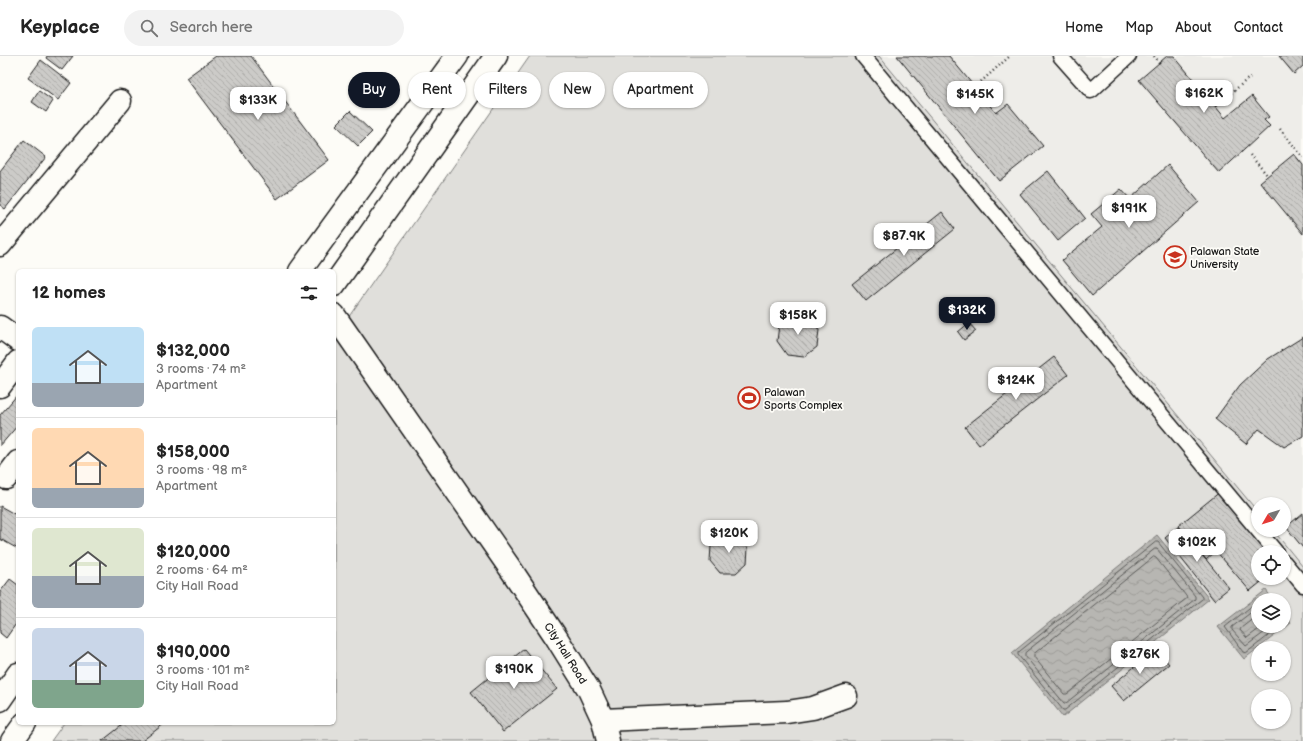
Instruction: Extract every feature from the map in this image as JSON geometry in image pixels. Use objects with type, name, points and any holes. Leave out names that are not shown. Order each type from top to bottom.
[{"type":"street","points":[[301,269],[457,56]]},
{"type":"street","points":[[336,281],[496,56]]},
{"type":"street","points":[[0,245],[120,101]]},
{"type":"street","name":"City Hall Road","points":[[336,318],[512,571],[582,678],[603,720],[608,741]]},
{"type":"street","points":[[0,327],[16,339]]},
{"type":"street","points":[[0,386],[16,365]]},
{"type":"street","points":[[0,700],[16,677]]},
{"type":"street","points":[[603,720],[787,712],[813,708],[846,696]]},
{"type":"street","points":[[12,741],[24,725]]},
{"type":"lane","points":[[863,56],[1270,545]]},
{"type":"lane","points":[[1060,56],[1091,91],[1129,56]]},
{"type":"lane","points":[[1291,570],[1303,585]]},
{"type":"path","points":[[975,87],[1010,56]]},
{"type":"path","points":[[1154,56],[1160,63]]},
{"type":"path","points":[[1216,106],[1250,77]]},
{"type":"path","points":[[1280,129],[1303,157]]},
{"type":"path","points":[[1250,155],[1268,176]]},
{"type":"shaded area","name":"Palawan Sports Complex","points":[[530,56],[879,56],[1251,504],[1251,537],[1279,537],[1285,545],[1251,545],[1251,585],[1291,585],[1291,552],[1303,567],[1303,741],[51,741],[63,725],[336,725],[336,335],[494,108],[541,108],[541,72],[519,72]]},
{"type":"shaded area","name":"Palawan State University","points":[[879,56],[1303,56],[1303,567],[1291,552],[1291,545],[1285,545],[1279,537],[1291,537],[1291,497],[1251,497],[1251,504]]},
{"type":"water","points":[[1157,535],[1209,599],[1063,717],[1012,653]]},
{"type":"water","points":[[1251,602],[1251,633],[1278,633],[1268,641],[1251,641],[1251,654],[1244,659],[1218,627]]},
{"type":"building","points":[[47,56],[73,56],[62,70],[46,58]]},
{"type":"building","points":[[216,56],[251,56],[329,160],[277,199],[186,78]]},
{"type":"building","points":[[897,56],[949,56],[996,113],[1008,104],[1043,146],[999,181]]},
{"type":"building","points":[[1167,56],[1174,56],[1225,118],[1252,96],[1269,117],[1264,120],[1270,126],[1219,173],[1139,80]]},
{"type":"building","points":[[1279,56],[1303,56],[1303,66],[1294,74]]},
{"type":"building","points":[[41,60],[71,83],[58,100],[28,78]]},
{"type":"building","points":[[39,91],[53,101],[46,112],[32,102]]},
{"type":"building","points":[[350,111],[372,132],[358,146],[336,125]]},
{"type":"building","points":[[24,140],[46,157],[5,209],[0,205],[0,171]]},
{"type":"building","points":[[1294,154],[1303,165],[1303,234],[1260,182]]},
{"type":"building","points":[[1168,165],[1199,202],[1092,296],[1062,260],[1102,227],[1091,214],[1121,189],[1130,199]]},
{"type":"building","points":[[1048,171],[1085,218],[1058,241],[1020,194]]},
{"type":"building","points":[[942,212],[955,229],[866,301],[852,284]]},
{"type":"building","points":[[792,315],[809,317],[819,330],[817,347],[804,357],[787,355],[777,341],[779,325]]},
{"type":"building","points":[[969,323],[976,331],[964,340],[958,332]]},
{"type":"building","points":[[1303,337],[1303,436],[1284,447],[1259,429],[1246,444],[1215,419],[1240,385],[1268,359]]},
{"type":"building","points":[[1054,357],[1068,375],[979,445],[965,427]]},
{"type":"building","points":[[16,396],[16,427],[0,446],[0,415]]},
{"type":"building","points":[[1221,491],[1251,528],[1251,537],[1258,537],[1264,545],[1251,545],[1251,585],[1257,585],[1250,591],[1216,551],[1206,560],[1178,526]]},
{"type":"building","points":[[0,506],[16,515],[16,548],[0,539]]},
{"type":"building","points":[[1303,513],[1303,548],[1291,533],[1291,523]]},
{"type":"building","points":[[1179,526],[1229,588],[1214,600],[1165,538]]},
{"type":"building","points":[[722,535],[738,536],[748,548],[747,563],[736,573],[720,573],[710,561],[711,546]]},
{"type":"building","points":[[10,579],[16,584],[16,624],[6,638],[0,633],[0,592]]},
{"type":"building","points":[[524,649],[557,689],[503,732],[471,692]]},
{"type":"building","points":[[1156,649],[1169,664],[1124,701],[1111,686]]},
{"type":"building","points":[[122,725],[162,725],[142,741],[102,741]]},
{"type":"place","name":"Palawan State University","points":[[1175,257]]},
{"type":"place","name":"Palawan Sports Complex","points":[[749,398]]}]
